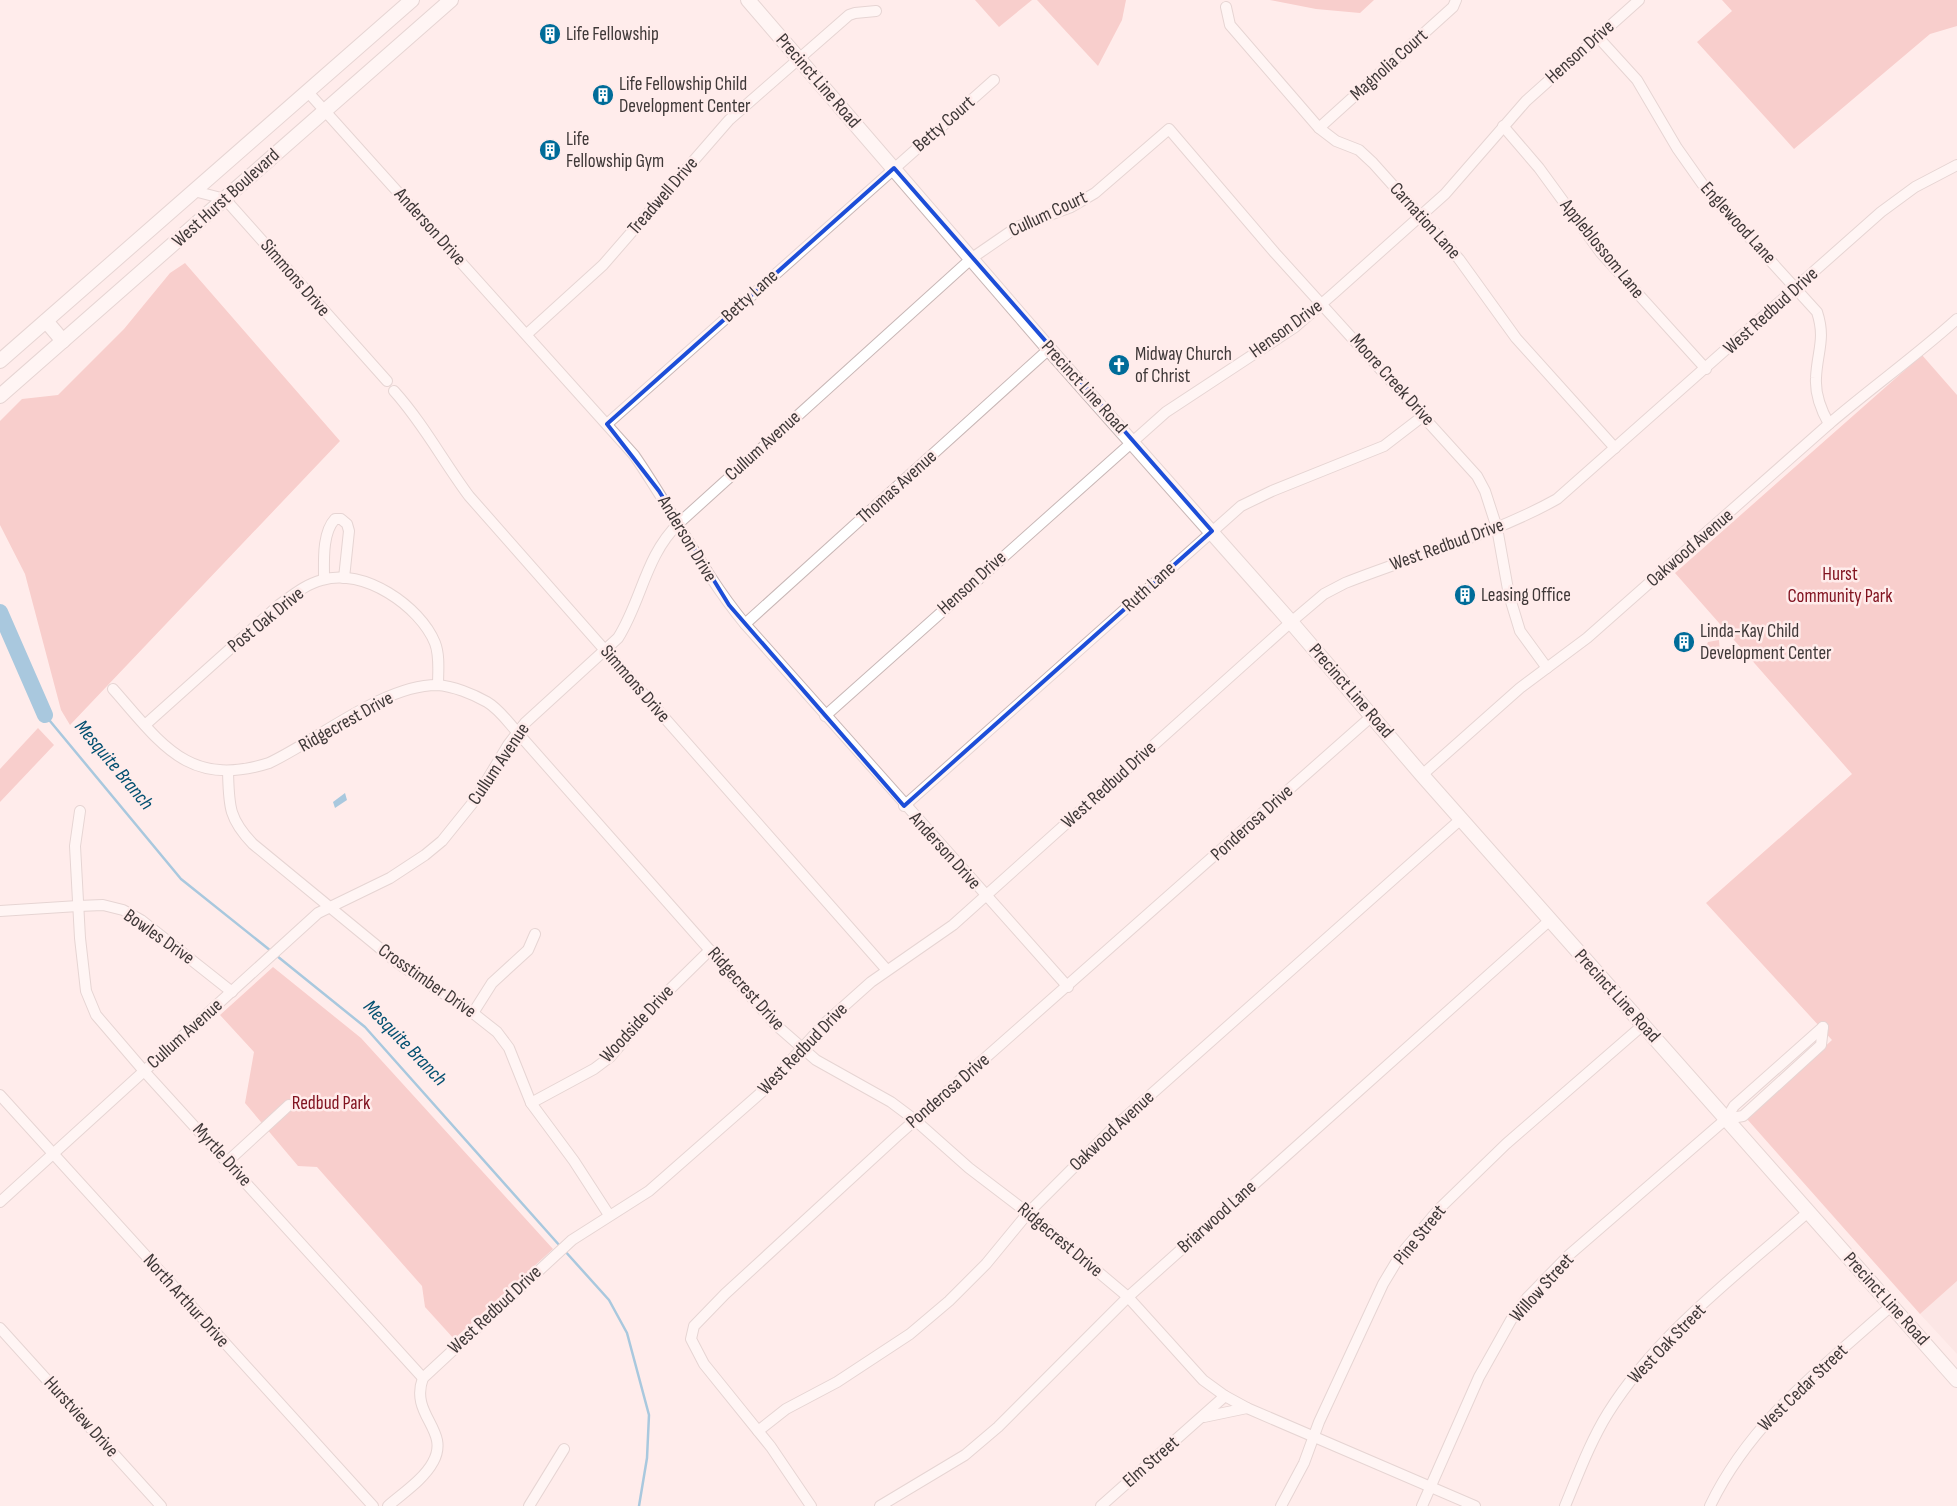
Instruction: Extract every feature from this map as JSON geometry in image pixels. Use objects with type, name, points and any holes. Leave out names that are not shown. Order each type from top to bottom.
[{"type":"main road","name":"West Hurst Boulevard","points":[[0,361],[412,0]]},
{"type":"main road","name":"West Hurst Boulevard","points":[[0,396],[451,0]]},
{"type":"main road","name":"Precinct Line Road","points":[[748,0],[1049,349],[1212,531],[1422,775],[1957,1380]]},
{"type":"main road","points":[[46,321],[63,341]]},
{"type":"street","name":"Magnolia Court","points":[[1319,128],[1453,7],[1456,0]]},
{"type":"street","name":"Henson Drive","points":[[825,716],[1132,441],[1188,396],[1296,327],[1458,181],[1526,101],[1638,0]]},
{"type":"street","name":"Carnation Lane","points":[[1226,7],[1230,25],[1319,128],[1336,141],[1366,156],[1459,259],[1516,338],[1616,448]]},
{"type":"street","name":"Treadwell Drive","points":[[527,334],[602,265],[729,120],[849,15],[856,12],[876,11]]},
{"type":"street","name":"Englewood Lane","points":[[1597,36],[1637,80],[1677,148],[1708,192],[1817,312],[1823,337],[1816,377],[1817,391],[1829,424]]},
{"type":"street","name":"Betty Court","points":[[894,168],[994,80]]},
{"type":"street","name":"Anderson Drive","points":[[307,91],[634,455],[678,523],[716,588],[745,624],[904,806],[1068,987]]},
{"type":"street","name":"Appleblossom Lane","points":[[1503,126],[1539,168],[1601,253],[1706,369]]},
{"type":"street","name":"Cullum Court","points":[[972,258],[1017,226],[1071,207],[1095,193],[1169,129]]},
{"type":"street","name":"Moore Creek Drive","points":[[1169,129],[1321,304],[1477,476],[1485,491],[1496,528],[1509,595],[1520,631],[1547,668]]},
{"type":"street","name":"West Redbud Drive","points":[[423,1378],[572,1240],[649,1191],[764,1090],[824,1024],[886,969],[927,945],[985,896],[1324,594],[1344,583],[1524,517],[1558,499],[1881,212],[1916,187],[1957,165]]},
{"type":"street","name":"Betty Lane","points":[[607,424],[894,168]]},
{"type":"street","points":[[194,191],[225,199]]},
{"type":"street","name":"Simmons Drive","points":[[225,199],[387,381]]},
{"type":"street","name":"Cullum Avenue","points":[[0,1202],[318,914],[390,878],[425,855],[442,841],[475,800],[517,732],[618,638],[626,624],[659,546],[678,523],[972,258]]},
{"type":"street","name":"Oakwood Avenue","points":[[1422,775],[1520,688],[1587,638],[1861,396],[1904,365],[1957,319]]},
{"type":"street","name":"Thomas Avenue","points":[[745,624],[1049,349]]},
{"type":"street","name":"Simmons Drive","points":[[394,391],[415,414],[449,470],[469,496],[886,969]]},
{"type":"street","name":"Ruth Lane","points":[[904,806],[1241,506],[1272,491],[1384,446],[1423,416]]},
{"type":"street","points":[[324,579],[329,524],[335,519],[341,519],[347,524],[344,578]]},
{"type":"street","name":"Post Oak Drive","points":[[145,725],[279,605],[300,590],[324,579],[344,578],[373,584],[401,601],[425,626],[435,644],[439,664],[438,685]]},
{"type":"street","name":"Ridgecrest Drive","points":[[113,689],[165,748],[179,758],[196,766],[228,771],[250,769],[269,763],[383,699],[405,690],[438,685],[455,689],[489,703],[517,732],[776,1025],[816,1060],[891,1102],[915,1120],[969,1168],[1028,1213],[1128,1297],[1203,1380],[1225,1396],[1247,1408],[1475,1506]]},
{"type":"street","name":"Ponderosa Drive","points":[[812,1506],[758,1431],[704,1364],[690,1339],[694,1326],[725,1294],[915,1120],[1068,987],[1372,716]]},
{"type":"street","name":"Crosstimber Drive","points":[[228,771],[229,809],[240,831],[253,844],[399,964],[473,1013],[497,1032],[508,1048],[531,1102],[610,1215]]},
{"type":"street","name":"Myrtle Drive","points":[[80,812],[75,846],[84,980],[91,1003],[107,1030],[423,1378]]},
{"type":"street","name":"Oakwood Avenue","points":[[758,1431],[786,1410],[837,1382],[910,1334],[949,1301],[986,1264],[1028,1213],[1111,1130],[1461,819]]},
{"type":"street","name":"Bowles Drive","points":[[0,911],[103,905],[123,910],[149,926],[232,992]]},
{"type":"street","name":"Briarwood Lane","points":[[880,1506],[965,1455],[998,1427],[1128,1297],[1550,920]]},
{"type":"street","points":[[473,1013],[492,983],[528,950],[535,934]]},
{"type":"street","name":"Woodside Drive","points":[[531,1102],[594,1070],[610,1057],[663,996],[710,950]]},
{"type":"street","name":"Pine Street","points":[[1280,1506],[1288,1496],[1383,1284],[1401,1254],[1416,1234],[1506,1144],[1643,1025]]},
{"type":"street","name":"Willow Street","points":[[1422,1506],[1479,1377],[1511,1320],[1527,1298],[1569,1255],[1726,1119],[1734,1106],[1823,1027],[1821,1045],[1743,1116],[1726,1119]]},
{"type":"street","name":"North Arthur Drive","points":[[0,1095],[373,1506]]},
{"type":"street","points":[[227,1162],[289,1105]]},
{"type":"street","name":"West Oak Street","points":[[1565,1506],[1607,1414],[1646,1360],[1685,1321],[1808,1212]]},
{"type":"street","name":"West Cedar Street","points":[[1710,1506],[1734,1463],[1771,1416],[1891,1306]]},
{"type":"street","name":"Hurstview Drive","points":[[0,1328],[161,1506]]},
{"type":"street","points":[[388,1506],[428,1470],[438,1450],[435,1431],[422,1411],[420,1402],[419,1389],[423,1378]]},
{"type":"street","name":"Elm Street","points":[[1101,1506],[1225,1396]]},
{"type":"street","name":"Elm Street","points":[[1201,1418],[1247,1408]]},
{"type":"street","points":[[529,1506],[564,1449]]},
{"type":"highlighted area","points":[[894,168],[1212,531],[904,806],[729,605],[659,491],[607,424]]},
{"type":"shaded area","points":[[1957,1281],[1957,1354],[1920,1314]]},
{"type":"green space","points":[[975,0],[1032,0],[999,27]]},
{"type":"green space","points":[[1037,0],[1126,0],[1122,20],[1098,66]]},
{"type":"green space","points":[[1270,0],[1374,0],[1360,13],[1316,9]]},
{"type":"green space","points":[[1722,0],[1957,0],[1957,26],[1930,34],[1794,149],[1697,42],[1732,11]]},
{"type":"green space","points":[[185,263],[340,441],[70,725],[61,710],[25,574],[0,525],[0,421],[22,399],[58,395],[124,329],[170,273]]},
{"type":"green space","name":"Hurst Community Park","points":[[1922,355],[1957,395],[1957,1281],[1920,1314],[1747,1119],[1832,1040],[1706,903],[1852,774],[1675,573]]},
{"type":"green space","points":[[1719,640],[1720,653],[1708,658],[1705,649],[1708,642]]},
{"type":"green space","points":[[38,728],[54,745],[0,802],[0,769]]},
{"type":"green space","name":"Redbud Park","points":[[273,967],[361,1038],[553,1249],[454,1339],[425,1307],[422,1286],[317,1167],[298,1166],[245,1103],[254,1052],[220,1015]]},
{"type":"water","points":[[345,793],[347,800],[335,808],[333,802]]},
{"type":"waterway","name":"Mesquite Branch","points":[[0,612],[45,715]]},
{"type":"waterway","name":"Mesquite Branch","points":[[45,715],[181,879],[271,951]]},
{"type":"waterway","name":"Mesquite Branch","points":[[277,956],[365,1027],[560,1246]]},
{"type":"waterway","name":"Mesquite Branch","points":[[564,1250],[609,1300],[627,1333],[649,1415],[647,1458],[639,1506]]},
{"type":"place","name":"Life Fellowship","points":[[550,34]]},
{"type":"place","name":"Life Fellowship Child Development Center","points":[[603,95]]},
{"type":"place","name":"Life Fellowship Gym","points":[[550,150]]},
{"type":"place","name":"Midway Church of Christ","points":[[1119,365]]},
{"type":"place","name":"Leasing Office","points":[[1465,595]]},
{"type":"place","name":"Linda-Kay Child Development Center","points":[[1684,642]]}]
